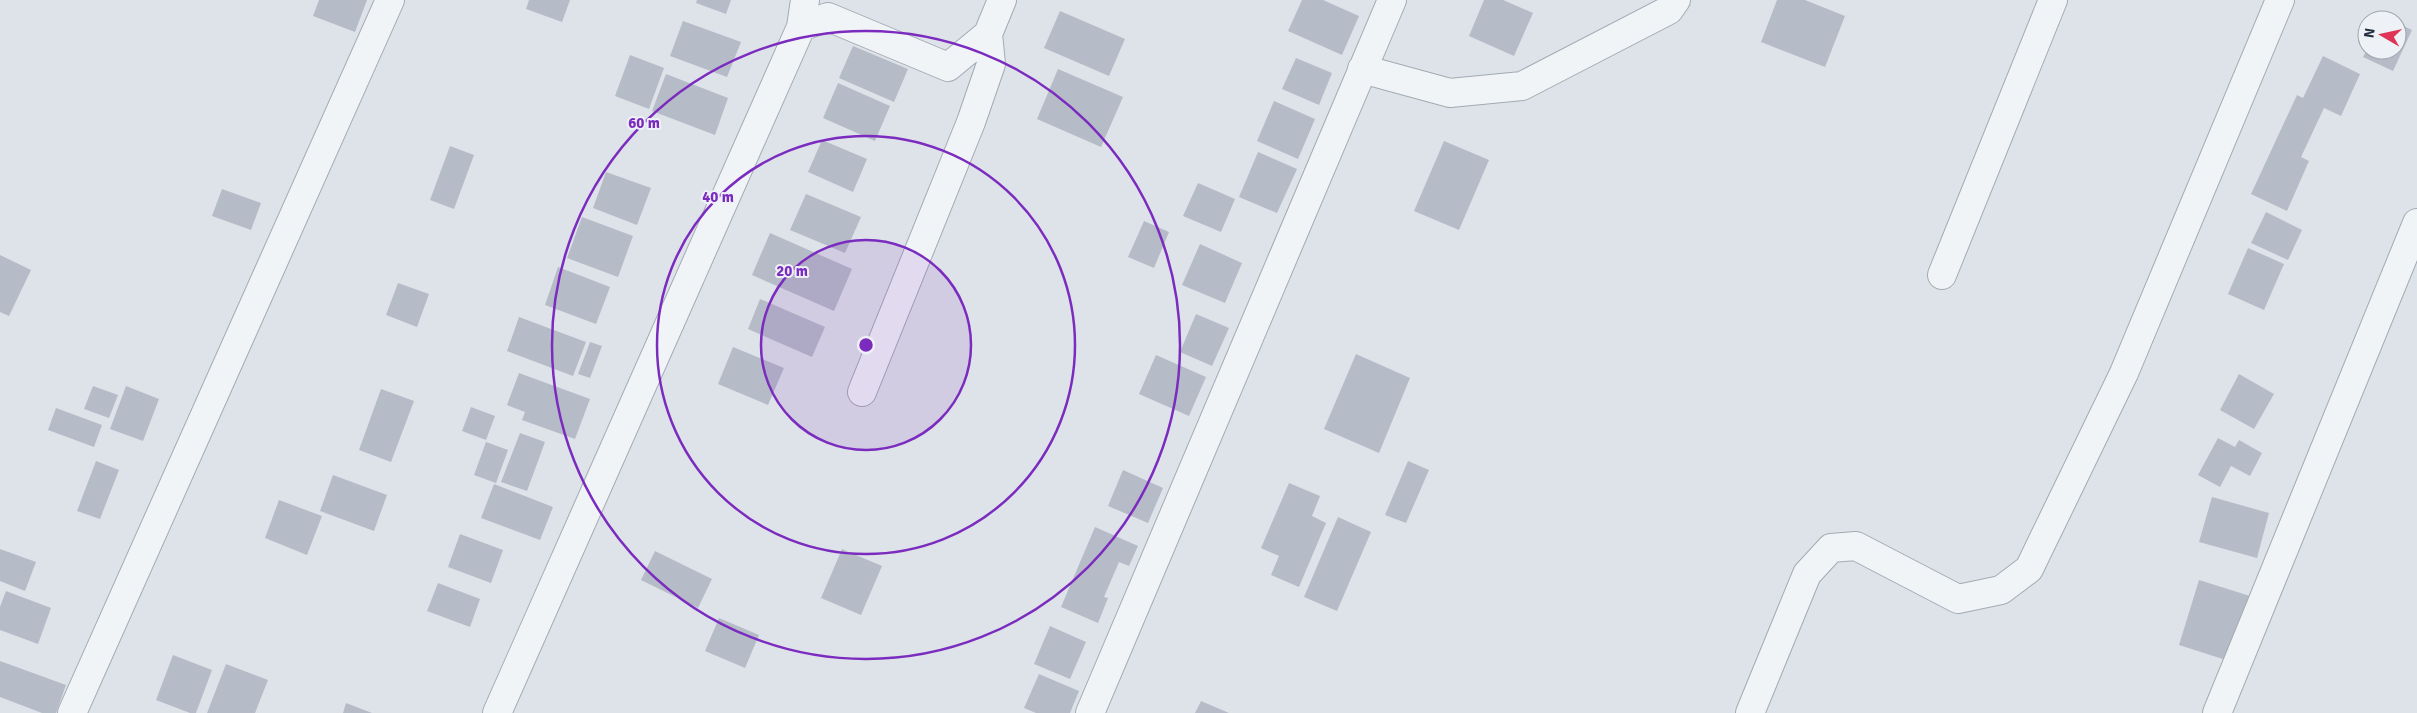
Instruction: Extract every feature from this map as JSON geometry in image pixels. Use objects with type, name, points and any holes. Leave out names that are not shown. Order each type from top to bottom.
[{"type":"street","points":[[72,713],[390,0]]},
{"type":"street","points":[[497,713],[801,27],[805,0]]},
{"type":"street","points":[[862,392],[983,89],[991,64],[988,34],[1002,0]]},
{"type":"street","points":[[1090,713],[1392,0]]},
{"type":"street","points":[[1362,69],[1450,93],[1522,86],[1669,10],[1676,0]]},
{"type":"street","points":[[1942,276],[2053,0]]},
{"type":"street","points":[[1750,713],[1807,574],[1832,548],[1856,546],[1958,599],[2002,590],[2029,569],[2124,373],[2280,0]]},
{"type":"street","points":[[801,27],[828,18],[948,67],[988,34]]},
{"type":"street","points":[[2217,713],[2417,223]]},
{"type":"building","points":[[319,0],[367,0],[355,32],[313,16]]},
{"type":"building","points":[[529,0],[570,0],[562,22],[526,9]]},
{"type":"building","points":[[697,0],[731,0],[726,14],[696,3]]},
{"type":"building","points":[[1302,0],[1323,0],[1359,16],[1342,55],[1288,31]]},
{"type":"building","points":[[1484,0],[1503,0],[1533,13],[1514,56],[1469,36]]},
{"type":"building","points":[[1777,0],[1805,0],[1845,16],[1825,67],[1761,42]]},
{"type":"building","points":[[1060,11],[1125,39],[1109,76],[1044,48]]},
{"type":"building","points":[[683,21],[741,42],[727,77],[670,56]]},
{"type":"building","points":[[2407,28],[2412,30],[2407,41]]},
{"type":"building","points":[[853,46],[908,69],[894,102],[839,78]]},
{"type":"building","points":[[630,55],[664,68],[649,109],[615,96]]},
{"type":"building","points":[[2323,56],[2360,74],[2341,116],[2324,108],[2301,157],[2309,161],[2287,211],[2251,194],[2297,95],[2303,98]]},
{"type":"building","points":[[1296,58],[1332,73],[1319,105],[1282,89]]},
{"type":"building","points":[[2369,60],[2398,60],[2393,71]]},
{"type":"building","points":[[1058,69],[1123,97],[1101,147],[1037,119]]},
{"type":"building","points":[[666,74],[728,98],[715,135],[652,111]]},
{"type":"building","points":[[838,83],[890,106],[875,141],[823,118]]},
{"type":"building","points":[[1274,101],[1315,119],[1298,159],[1257,141]]},
{"type":"building","points":[[822,140],[867,159],[853,192],[808,172]]},
{"type":"building","points":[[1444,141],[1489,160],[1459,230],[1414,211]]},
{"type":"building","points":[[450,146],[474,155],[454,209],[430,200]]},
{"type":"building","points":[[1258,152],[1297,169],[1277,213],[1239,197]]},
{"type":"building","points":[[606,172],[651,188],[637,225],[593,208]]},
{"type":"building","points":[[1198,183],[1235,199],[1221,232],[1183,216]]},
{"type":"building","points":[[222,189],[261,203],[251,230],[212,216]]},
{"type":"building","points":[[806,194],[861,217],[845,253],[790,230]]},
{"type":"building","points":[[2266,212],[2302,230],[2288,260],[2251,243]]},
{"type":"building","points":[[582,217],[633,236],[618,277],[567,258]]},
{"type":"building","points":[[1144,221],[1169,232],[1154,268],[1128,257]]},
{"type":"building","points":[[770,233],[852,269],[834,311],[752,275]]},
{"type":"building","points":[[1200,244],[1242,263],[1225,303],[1182,285]]},
{"type":"building","points":[[2248,248],[2284,264],[2264,310],[2228,294]]},
{"type":"building","points":[[0,255],[31,270],[9,316],[0,312]]},
{"type":"building","points":[[558,267],[610,287],[596,324],[545,305]]},
{"type":"building","points":[[398,283],[429,294],[417,327],[386,315]]},
{"type":"building","points":[[760,299],[825,327],[812,357],[748,329]]},
{"type":"building","points":[[1196,314],[1229,328],[1212,366],[1180,352]]},
{"type":"building","points":[[519,317],[586,342],[573,376],[507,351]]},
{"type":"building","points":[[590,342],[602,346],[590,378],[578,374]]},
{"type":"building","points":[[733,347],[784,368],[768,405],[718,384]]},
{"type":"building","points":[[1356,354],[1410,378],[1379,453],[1324,429]]},
{"type":"building","points":[[1156,355],[1206,377],[1189,416],[1139,394]]},
{"type":"building","points":[[519,373],[590,399],[575,439],[522,420],[525,412],[507,405]]},
{"type":"building","points":[[2239,374],[2274,394],[2254,429],[2220,410]]},
{"type":"building","points":[[93,386],[118,395],[109,418],[84,409]]},
{"type":"building","points":[[126,386],[159,399],[143,441],[110,429]]},
{"type":"building","points":[[381,389],[414,401],[391,462],[359,450]]},
{"type":"building","points":[[471,407],[495,416],[486,440],[462,431]]},
{"type":"building","points":[[56,408],[102,425],[94,447],[48,430]]},
{"type":"building","points":[[520,433],[545,442],[527,491],[501,482]]},
{"type":"building","points":[[2218,438],[2235,447],[2239,440],[2262,453],[2250,476],[2231,466],[2220,487],[2198,475]]},
{"type":"building","points":[[486,442],[508,450],[496,483],[474,475]]},
{"type":"building","points":[[96,461],[119,470],[100,519],[77,511]]},
{"type":"building","points":[[1408,461],[1429,470],[1406,523],[1385,515]]},
{"type":"building","points":[[1123,470],[1163,488],[1148,523],[1108,506]]},
{"type":"building","points":[[333,475],[387,495],[374,531],[320,511]]},
{"type":"building","points":[[1289,483],[1320,496],[1312,516],[1326,523],[1299,587],[1271,575],[1279,556],[1261,548]]},
{"type":"building","points":[[494,484],[553,507],[540,540],[481,518]]},
{"type":"building","points":[[2212,497],[2269,513],[2257,558],[2199,542]]},
{"type":"building","points":[[279,500],[322,516],[307,555],[265,538]]},
{"type":"building","points":[[1338,517],[1371,532],[1337,611],[1304,597]]},
{"type":"building","points":[[1095,527],[1138,546],[1129,566],[1119,562],[1104,597],[1108,598],[1098,623],[1061,607]]},
{"type":"building","points":[[460,534],[503,550],[491,583],[448,567]]},
{"type":"building","points":[[0,549],[36,562],[25,591],[0,581]]},
{"type":"building","points":[[842,549],[882,566],[861,615],[821,598]]},
{"type":"building","points":[[655,551],[712,579],[698,608],[641,580]]},
{"type":"building","points":[[2199,580],[2250,596],[2229,661],[2179,645]]},
{"type":"building","points":[[438,583],[480,599],[470,627],[427,611]]},
{"type":"building","points":[[6,591],[51,608],[38,644],[0,630],[0,607]]},
{"type":"building","points":[[719,618],[759,635],[745,668],[705,651]]},
{"type":"building","points":[[1050,626],[1086,642],[1070,679],[1034,664]]},
{"type":"building","points":[[173,655],[212,670],[196,713],[190,713],[156,700]]},
{"type":"building","points":[[0,661],[66,685],[56,713],[42,713],[0,697]]},
{"type":"building","points":[[226,664],[268,680],[255,713],[207,713]]},
{"type":"building","points":[[1039,674],[1079,691],[1070,713],[1036,713],[1024,708]]},
{"type":"building","points":[[1201,701],[1229,713],[1195,713]]},
{"type":"building","points":[[346,703],[372,713],[343,713]]}]
